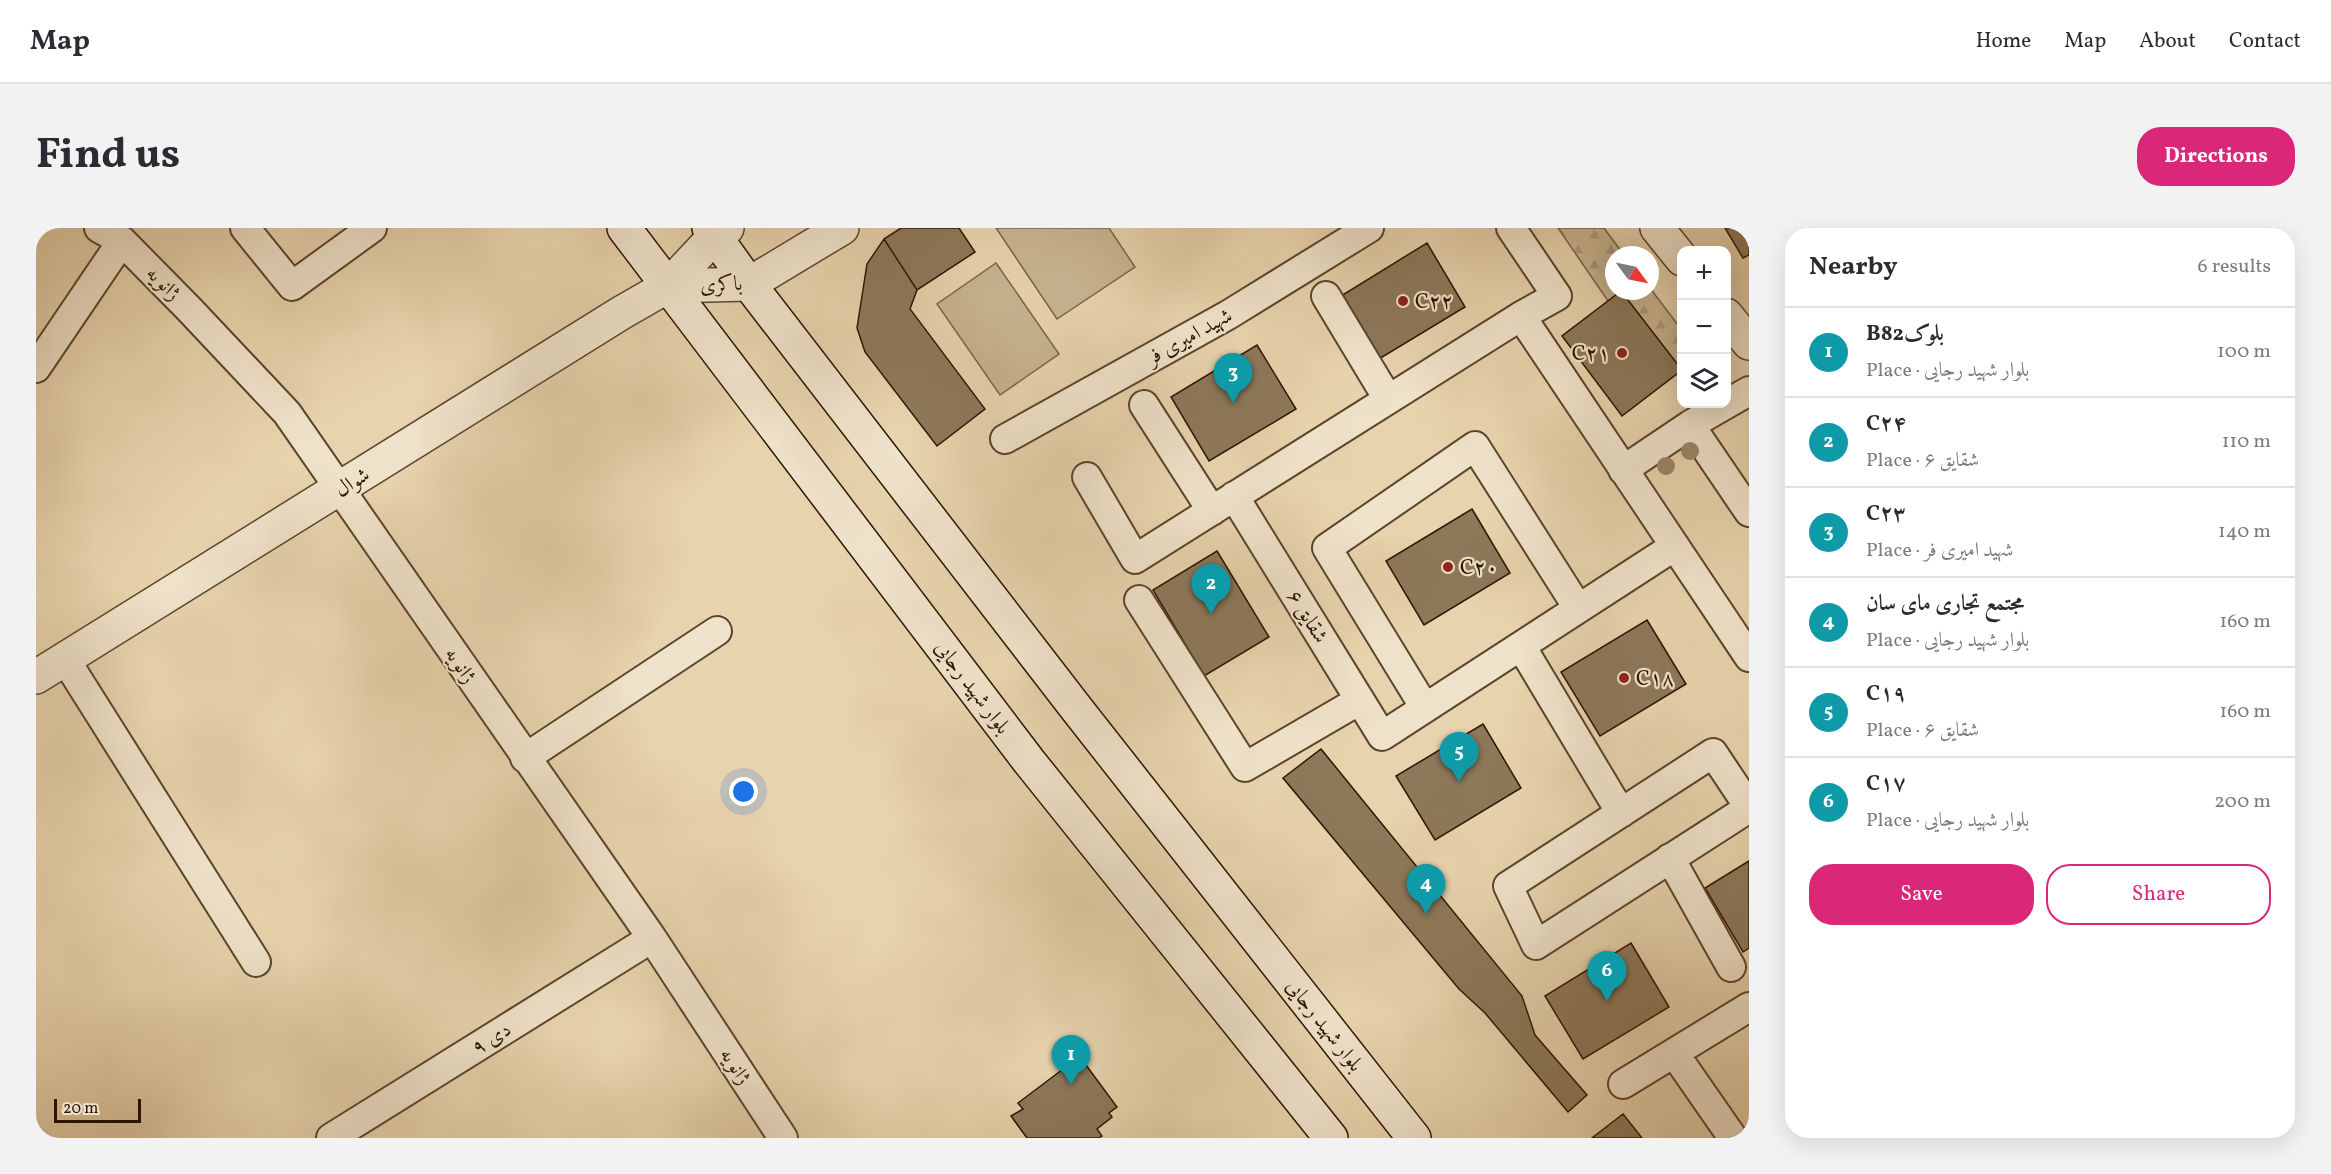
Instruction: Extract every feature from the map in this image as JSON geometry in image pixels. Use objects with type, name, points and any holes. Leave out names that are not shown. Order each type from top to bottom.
[{"type":"main road","name":"بلوار شهید رجایی","points":[[624,228],[1028,760],[1331,1138]]},
{"type":"main road","name":"باکری","points":[[668,286],[749,284],[842,228]]},
{"type":"main road","points":[[1657,228],[1677,253]]},
{"type":"main road","name":"بلوار شهید رجایی","points":[[717,231],[749,284],[1076,708],[1414,1138]]},
{"type":"main road","name":"باکری","points":[[668,286],[717,231]]},
{"type":"main road","name":"شوال","points":[[36,677],[611,319],[668,286]]},
{"type":"main road","points":[[1731,321],[1749,343]]},
{"type":"street","points":[[245,228],[292,286],[372,228]]},
{"type":"street","name":"شهید امیری فر","points":[[1005,439],[1228,315],[1369,228]]},
{"type":"street","points":[[1087,477],[1135,559],[1521,316],[1557,296],[1511,228]]},
{"type":"street","points":[[36,368],[111,235]]},
{"type":"street","name":"ژانویه","points":[[111,235],[190,310],[287,413],[652,938],[783,1138]]},
{"type":"street","points":[[1326,296],[1388,399]]},
{"type":"street","points":[[1521,316],[1749,657]]},
{"type":"street","points":[[1623,470],[1690,425],[1749,391]]},
{"type":"street","name":"شقایق ۶","points":[[1144,405],[1223,503],[1360,700],[1382,736],[1425,708]]},
{"type":"street","points":[[1690,425],[1749,512]]},
{"type":"street","points":[[1578,608],[1474,446],[1327,548],[1425,708],[1675,546]]},
{"type":"street","points":[[1139,600],[1245,767],[1360,700]]},
{"type":"street","points":[[525,758],[717,631]]},
{"type":"street","points":[[1521,646],[1621,813]]},
{"type":"street","points":[[65,659],[256,962]]},
{"type":"street","points":[[1713,753],[1749,807],[1536,945],[1508,886],[1713,753]]},
{"type":"street","points":[[1670,858],[1731,967]]},
{"type":"street","name":"۹ دی","points":[[331,1138],[652,938]]},
{"type":"street","points":[[1623,1084],[1747,1012]]},
{"type":"street","points":[[1674,1053],[1733,1138]]},
{"type":"green space","points":[[996,228],[1109,228],[1135,267],[1057,319]]},
{"type":"green space","points":[[1558,228],[1604,228],[1617,246],[1605,246],[1605,297]]},
{"type":"green space","points":[[996,263],[1059,354],[1000,395],[937,304]]},
{"type":"green space","points":[[1628,300],[1659,300],[1677,324],[1677,365]]},
{"type":"building","points":[[901,228],[959,228],[975,252],[917,290],[884,239]]},
{"type":"building","points":[[1725,228],[1749,228],[1749,255],[1743,258]]},
{"type":"building","points":[[884,239],[917,290],[910,309],[985,409],[937,446],[865,352],[857,328],[867,264]]},
{"type":"building","name":"C۲۲","points":[[1427,243],[1465,307],[1379,359],[1341,296]]},
{"type":"building","name":"C۲۱","points":[[1609,300],[1628,300],[1677,364],[1677,374],[1622,416],[1562,336]]},
{"type":"building","points":[[1257,345],[1296,409],[1209,461],[1171,397]]},
{"type":"building","name":"C۲۰","points":[[1472,509],[1510,573],[1424,625],[1386,561]]},
{"type":"building","points":[[1217,551],[1269,637],[1204,676],[1153,590]]},
{"type":"building","name":"C۱۸","points":[[1647,620],[1686,684],[1600,736],[1561,672]]},
{"type":"building","points":[[1483,724],[1521,788],[1435,840],[1396,776]]},
{"type":"building","points":[[1321,749],[1522,996],[1535,1035],[1587,1095],[1568,1112],[1485,1013],[1459,989],[1283,778]]},
{"type":"building","points":[[1749,861],[1749,948],[1743,952],[1705,888]]},
{"type":"building","points":[[1631,943],[1669,1007],[1583,1059],[1545,996]]},
{"type":"building","points":[[1083,1061],[1117,1107],[1109,1113],[1112,1117],[1097,1129],[1102,1136],[1099,1138],[1027,1138],[1011,1116],[1023,1109],[1018,1103],[1071,1063],[1074,1068]]},
{"type":"building","points":[[1623,1114],[1642,1138],[1592,1138]]},
{"type":"place","name":"C۲۲","points":[[1403,301]]},
{"type":"place","name":"C۲۱","points":[[1622,353]]},
{"type":"place","name":"C۲۳","points":[[1233,403]]},
{"type":"place","name":"C۲۰","points":[[1448,567]]},
{"type":"place","name":"C۲۴","points":[[1211,614]]},
{"type":"place","name":"C۱۸","points":[[1624,678]]},
{"type":"place","name":"C۱۹","points":[[1459,782]]},
{"type":"place","name":"مجتمع تجاری مای سان","points":[[1426,914]]},
{"type":"place","name":"C۱۷","points":[[1607,1001]]},
{"type":"place","name":"B82بلوک","points":[[1071,1085]]}]
